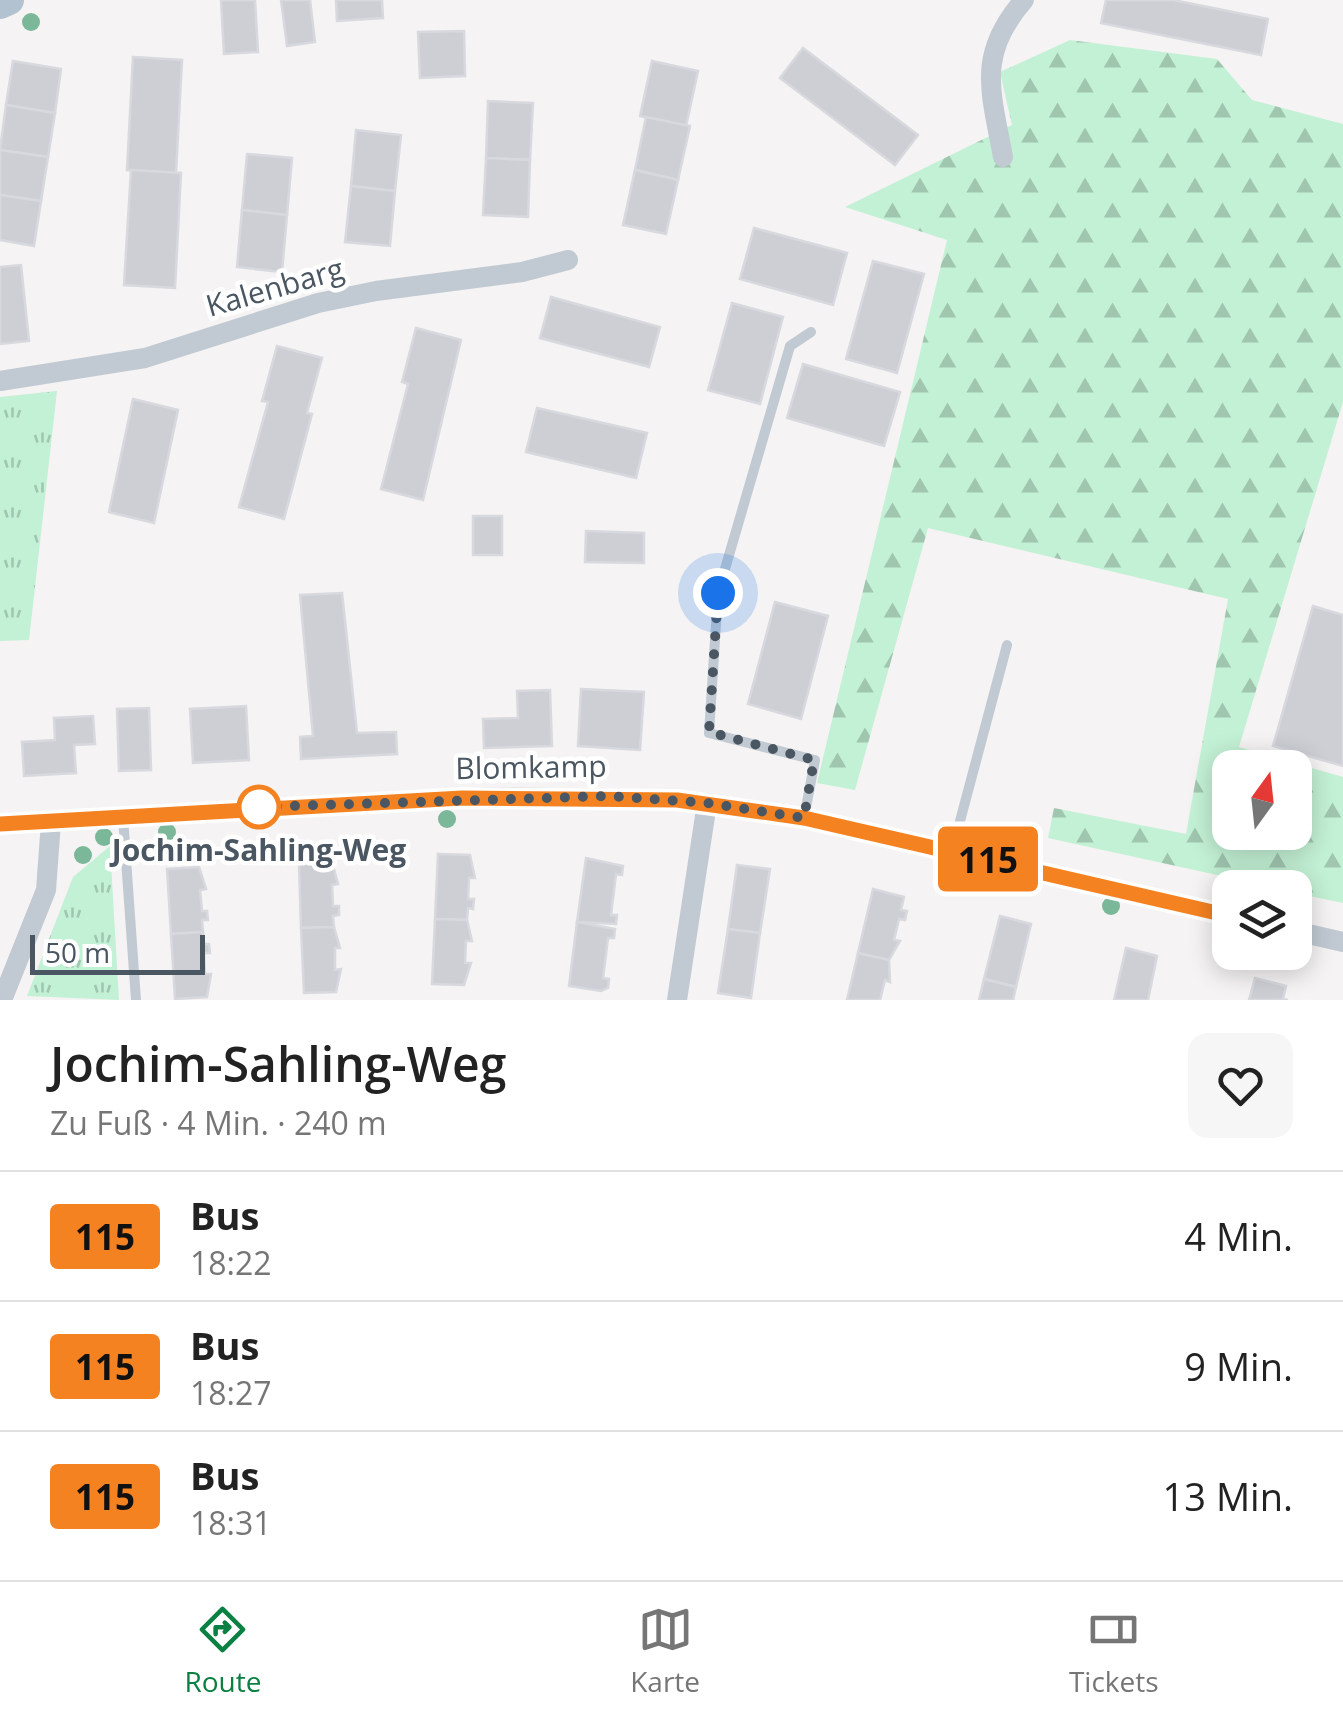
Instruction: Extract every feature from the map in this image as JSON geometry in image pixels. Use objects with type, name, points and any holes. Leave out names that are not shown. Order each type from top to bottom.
[{"type":"main road","points":[[0,4],[9,0]]},
{"type":"street","points":[[1003,157],[988,70],[1000,28],[1024,0]]},
{"type":"street","name":"Kalenbarg","points":[[0,381],[146,358],[318,303],[376,291],[522,272],[568,260]]},
{"type":"street","name":"Blomkamp","points":[[0,824],[485,797],[609,796],[707,803],[804,818],[1212,912]]},
{"type":"street","points":[[677,1000],[707,803]]},
{"type":"street","points":[[2,1000],[46,890],[51,822]]},
{"type":"street","points":[[1312,935],[1343,942]]},
{"type":"lane","points":[[804,818],[814,760],[709,732],[718,593],[790,346],[811,332]]},
{"type":"lane","points":[[952,851],[1006,645]]},
{"type":"lane","points":[[123,818],[136,1000]]},
{"type":"green space","points":[[1070,40],[1217,59],[1252,100],[1343,124],[1343,402],[1239,747],[1249,750],[1212,750],[1212,850],[1312,850],[1312,768],[1343,777],[1343,903],[1312,897],[1312,870],[1212,870],[1212,874],[1048,838],[1054,808],[1186,834],[1228,599],[928,528],[855,790],[817,783],[947,240],[845,207],[1012,125],[1000,72]]},
{"type":"green space","points":[[57,391],[29,640],[0,641],[0,397]]},
{"type":"green space","points":[[110,846],[119,1000],[27,996],[73,877]]},
{"type":"building","points":[[221,0],[255,0],[258,52],[224,54]]},
{"type":"building","points":[[281,0],[310,0],[315,42],[287,46]]},
{"type":"building","points":[[336,0],[382,0],[383,18],[337,21]]},
{"type":"building","points":[[1106,0],[1173,0],[1268,19],[1261,55],[1101,23]]},
{"type":"building","points":[[464,31],[465,76],[420,78],[418,32]]},
{"type":"building","points":[[803,48],[918,135],[895,165],[780,78]]},
{"type":"building","points":[[133,57],[182,60],[176,173],[127,170]]},
{"type":"building","points":[[13,61],[61,69],[55,113],[6,105]]},
{"type":"building","points":[[652,61],[698,71],[686,126],[640,116]]},
{"type":"building","points":[[488,101],[533,103],[530,160],[486,158]]},
{"type":"building","points":[[6,105],[55,113],[48,157],[0,150]]},
{"type":"building","points":[[646,117],[690,126],[678,180],[635,170]]},
{"type":"building","points":[[356,130],[401,135],[395,191],[351,186]]},
{"type":"building","points":[[0,150],[48,157],[41,201],[0,195]]},
{"type":"building","points":[[247,154],[292,158],[287,215],[242,210]]},
{"type":"building","points":[[486,158],[530,160],[528,217],[483,215]]},
{"type":"building","points":[[131,170],[181,173],[175,288],[124,285]]},
{"type":"building","points":[[635,170],[678,180],[666,234],[623,225]]},
{"type":"building","points":[[351,186],[395,191],[390,246],[345,242]]},
{"type":"building","points":[[0,195],[41,201],[34,246],[0,240]]},
{"type":"building","points":[[242,210],[287,215],[282,272],[237,267]]},
{"type":"building","points":[[754,228],[847,253],[833,305],[740,279]]},
{"type":"building","points":[[873,261],[924,274],[897,373],[846,359]]},
{"type":"building","points":[[21,265],[29,341],[0,344],[0,267]]},
{"type":"building","points":[[551,297],[660,327],[649,367],[540,338]]},
{"type":"building","points":[[732,303],[783,317],[760,404],[708,390]]},
{"type":"building","points":[[416,328],[461,340],[423,500],[381,489],[408,384],[402,382]]},
{"type":"building","points":[[277,346],[322,358],[307,413],[312,414],[284,519],[239,507],[268,402],[262,401]]},
{"type":"building","points":[[803,364],[900,392],[884,446],[787,418]]},
{"type":"building","points":[[133,399],[178,410],[154,523],[109,512]]},
{"type":"building","points":[[537,408],[647,433],[636,478],[526,452]]},
{"type":"building","points":[[473,516],[502,516],[502,555],[473,555]]},
{"type":"building","points":[[586,531],[644,533],[644,563],[585,562]]},
{"type":"building","points":[[342,593],[357,733],[396,732],[397,754],[301,759],[300,737],[313,736],[300,595]]},
{"type":"building","points":[[775,602],[828,616],[801,719],[748,704]]},
{"type":"building","points":[[1313,606],[1343,615],[1343,766],[1312,757],[1312,750],[1273,746]]},
{"type":"building","points":[[581,689],[644,692],[640,750],[578,746]]},
{"type":"building","points":[[550,690],[552,746],[484,748],[483,719],[518,718],[517,691]]},
{"type":"building","points":[[246,706],[249,760],[193,763],[190,709]]},
{"type":"building","points":[[149,708],[151,770],[119,771],[117,709]]},
{"type":"building","points":[[93,716],[95,744],[74,745],[76,773],[24,776],[22,742],[55,740],[54,718]]},
{"type":"building","points":[[438,854],[470,855],[475,878],[469,878],[468,899],[474,899],[467,920],[435,919]]},
{"type":"building","points":[[586,858],[623,866],[622,875],[616,874],[611,915],[617,915],[616,924],[577,922]]},
{"type":"building","points":[[332,862],[338,884],[332,885],[333,906],[339,906],[339,915],[333,916],[334,927],[301,928],[299,863]]},
{"type":"building","points":[[737,865],[770,869],[760,933],[728,929]]},
{"type":"building","points":[[199,867],[206,889],[200,890],[202,911],[207,911],[208,920],[202,920],[203,932],[171,934],[167,869]]},
{"type":"building","points":[[873,889],[904,897],[901,910],[907,911],[905,920],[899,919],[894,940],[900,941],[889,960],[858,953]]},
{"type":"building","points":[[1000,916],[1031,924],[1016,987],[984,979]]},
{"type":"building","points":[[435,919],[467,920],[472,941],[466,941],[465,963],[471,963],[464,985],[432,984]]},
{"type":"building","points":[[577,922],[615,929],[614,938],[608,938],[603,978],[609,979],[608,988],[601,991],[569,986]]},
{"type":"building","points":[[334,927],[340,948],[335,948],[335,970],[341,969],[336,992],[304,993],[301,928]]},
{"type":"building","points":[[728,929],[760,933],[751,998],[718,993]]},
{"type":"building","points":[[203,932],[210,953],[204,953],[205,974],[211,974],[207,997],[175,999],[171,934]]},
{"type":"building","points":[[1126,948],[1157,956],[1148,1000],[1114,1000]]},
{"type":"building","points":[[858,953],[889,960],[890,982],[885,980],[880,1000],[847,1000]]},
{"type":"building","points":[[1255,978],[1286,986],[1283,999],[1288,1000],[1249,1000]]},
{"type":"building","points":[[984,979],[1016,987],[1013,1000],[979,1000]]},
{"type":"bus line","name":"115","points":[[0,824],[462,798],[609,796],[677,800],[804,818],[1212,912]]},
{"type":"place","name":"Jochim-Sahling-Weg","points":[[259,807]]},
{"type":"route","points":[[259,807],[609,796],[707,803],[804,818],[814,760],[709,732],[718,593]]}]
